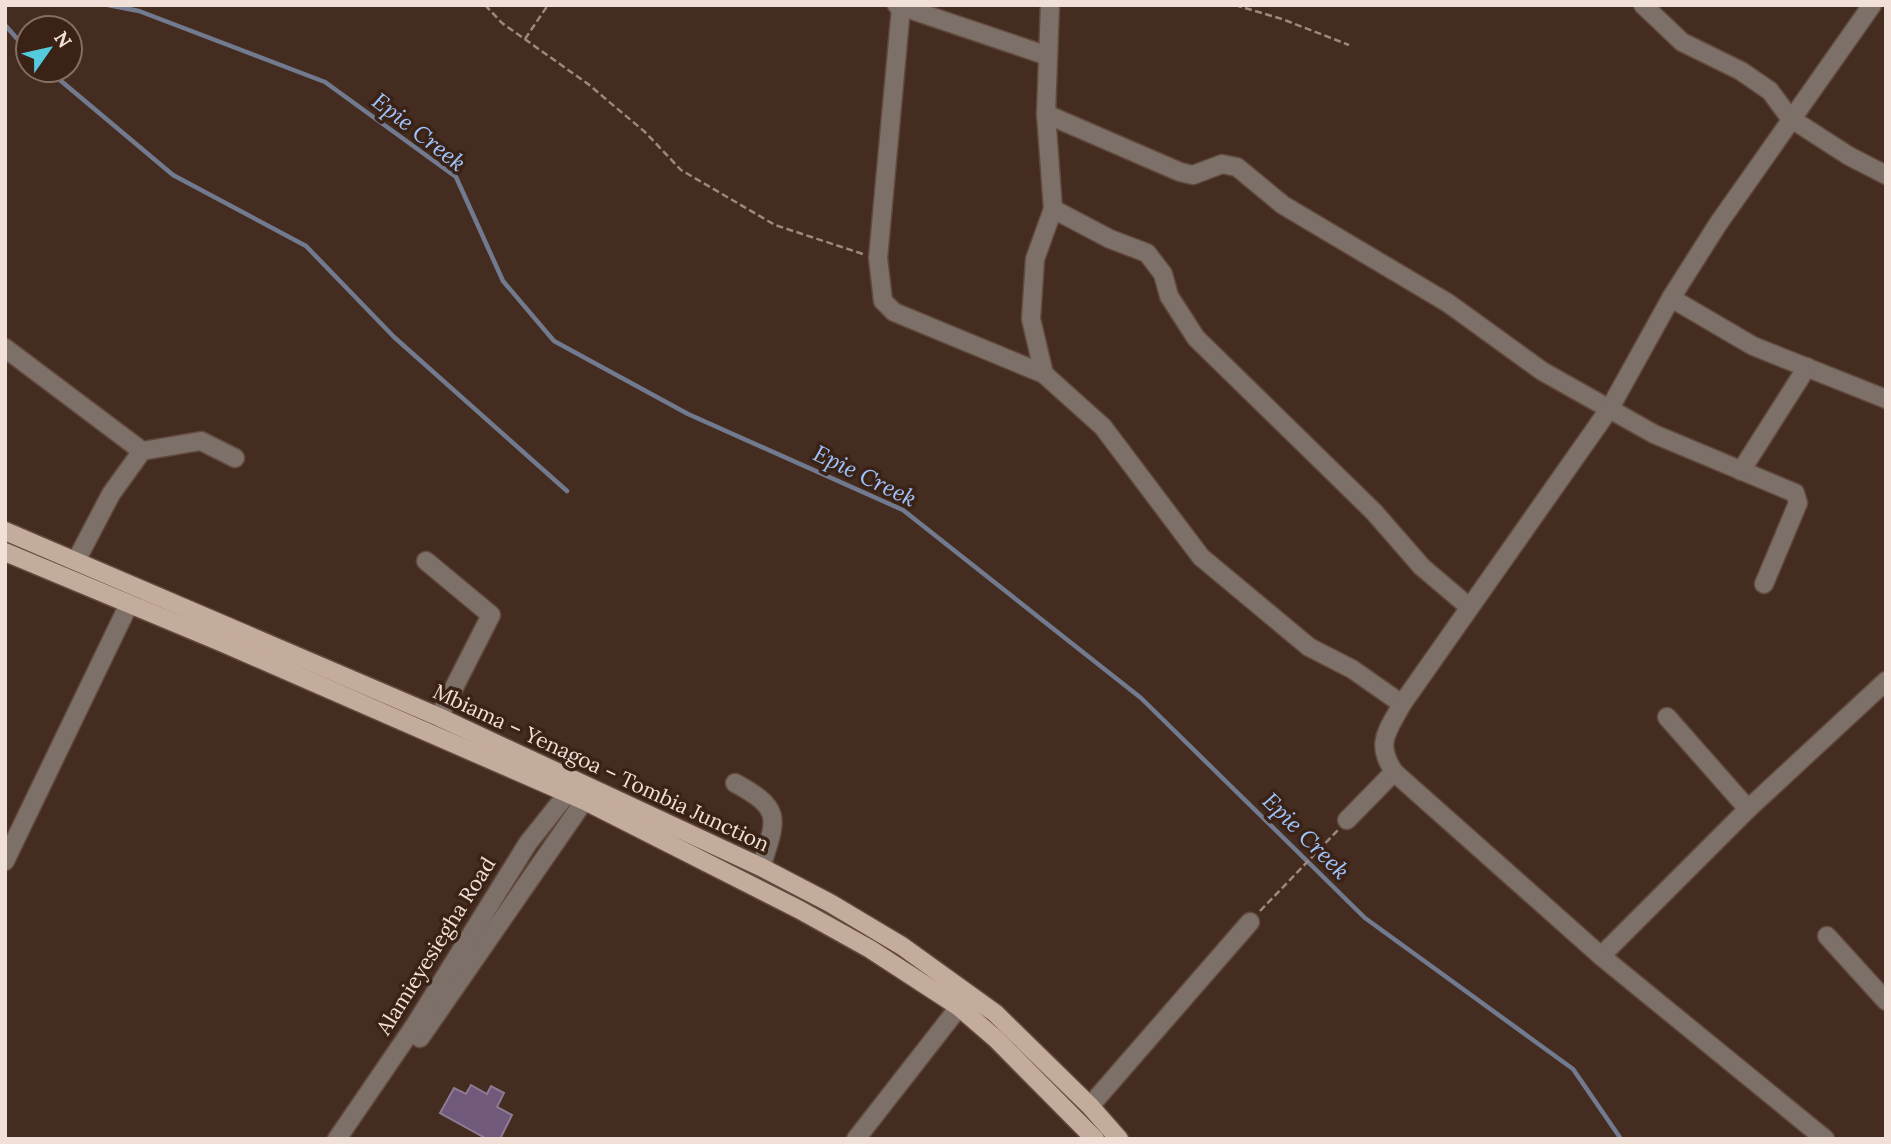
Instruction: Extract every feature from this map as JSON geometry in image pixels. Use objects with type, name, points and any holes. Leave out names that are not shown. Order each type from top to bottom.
[{"type":"main road","name":"Mbiama – Yenagoa – Tombia Junction","points":[[5,531],[77,559],[439,717],[581,791],[870,949],[959,1007],[996,1039],[1096,1139]]},
{"type":"main road","name":"Mbiama – Yenagoa – Tombia Junction","points":[[5,552],[761,867],[902,946],[995,1013],[1090,1106],[1119,1139]]},
{"type":"street","points":[[1044,374],[1031,319],[1035,259],[1053,209],[1046,114],[1049,5]]},
{"type":"street","points":[[1643,5],[1682,43],[1741,71],[1770,91],[1790,118],[1849,156],[1886,175]]},
{"type":"street","points":[[1825,1139],[1601,956],[1394,772],[1382,755],[1384,737],[1402,704],[1468,606],[1610,408],[1671,298],[1790,118],[1872,5]]},
{"type":"street","points":[[1048,56],[899,7],[877,258],[883,301],[894,312],[1044,374],[1103,427],[1201,557],[1309,647],[1352,669],[1402,704]]},
{"type":"street","points":[[1046,114],[1180,172],[1192,175],[1222,164],[1237,167],[1283,205],[1448,303],[1542,371],[1654,434],[1795,493],[1798,503],[1764,584]]},
{"type":"street","points":[[1053,209],[1110,239],[1147,253],[1163,274],[1169,296],[1196,338],[1374,512],[1422,567],[1468,606]]},
{"type":"street","points":[[1671,298],[1753,346],[1886,399]]},
{"type":"street","points":[[5,348],[142,452]]},
{"type":"street","points":[[1741,471],[1807,367]]},
{"type":"street","points":[[77,559],[111,494],[142,452],[201,441],[235,458]]},
{"type":"street","points":[[426,561],[491,615],[439,717]]},
{"type":"street","points":[[5,861],[129,604]]},
{"type":"street","points":[[1601,956],[1748,809],[1886,681]]},
{"type":"street","points":[[1667,717],[1748,809]]},
{"type":"street","points":[[1347,820],[1394,772]]},
{"type":"street","points":[[735,783],[761,797],[772,812],[773,831],[761,867]]},
{"type":"street","name":"Alamieyesiegha Road","points":[[337,1139],[415,1025],[528,843],[581,791]]},
{"type":"street","name":"Alamieyesiegha Road","points":[[350,1139],[581,791]]},
{"type":"street","points":[[1090,1106],[1250,922]]},
{"type":"street","points":[[1827,936],[1886,1001]]},
{"type":"street","points":[[856,1139],[959,1007]]},
{"type":"path","points":[[485,5],[626,116],[681,170],[775,225],[828,245],[877,258]]},
{"type":"path","points":[[525,39],[548,5]]},
{"type":"path","points":[[1235,5],[1282,19],[1349,45]]},
{"type":"path","points":[[1250,922],[1347,820]]},
{"type":"building","points":[[471,1085],[487,1094],[491,1086],[504,1093],[497,1107],[512,1115],[500,1139],[487,1139],[440,1113],[454,1088],[466,1094]]},
{"type":"waterway","name":"Epie Creek","points":[[108,5],[139,11],[325,82],[456,177],[503,281],[554,341],[688,414],[903,510],[1141,698],[1365,918],[1573,1069],[1621,1139]]},
{"type":"waterway","points":[[5,25],[14,35]]},
{"type":"waterway","points":[[65,84],[173,175],[306,246],[394,337],[567,491]]}]
